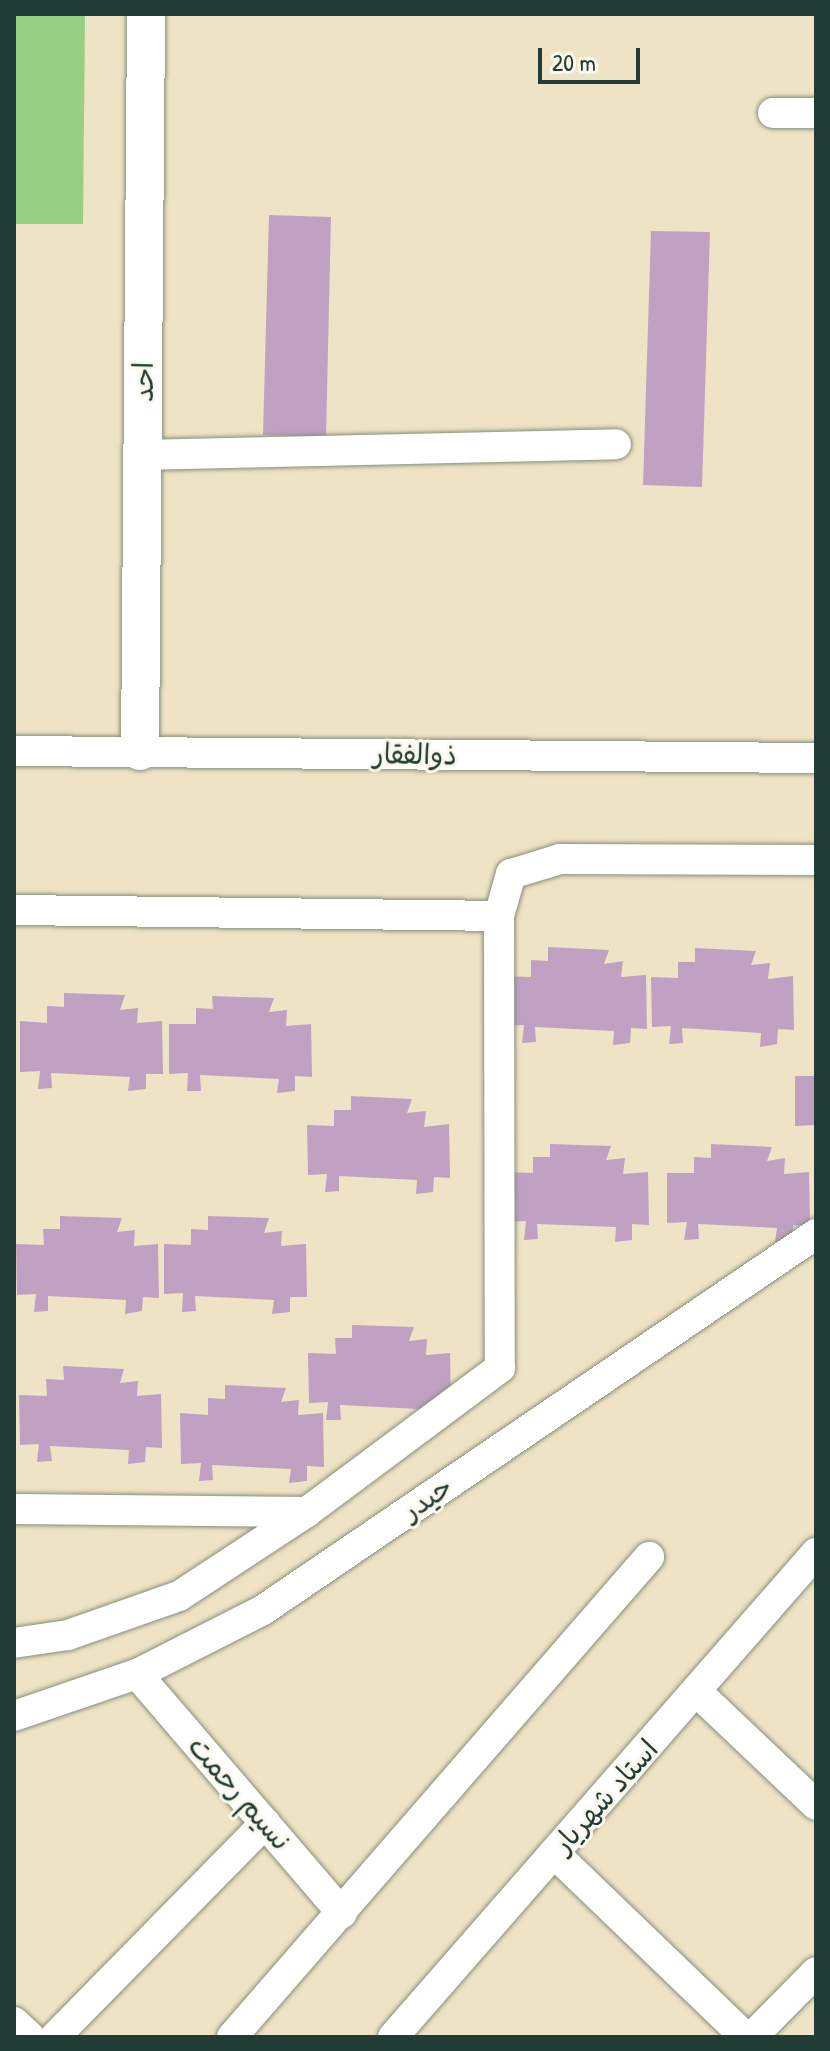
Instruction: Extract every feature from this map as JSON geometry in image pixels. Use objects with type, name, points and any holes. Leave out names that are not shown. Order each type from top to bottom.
[{"type":"street","name":"احد","points":[[140,751],[146,14]]},
{"type":"street","points":[[773,113],[816,113]]},
{"type":"street","points":[[143,455],[616,444]]},
{"type":"street","name":"ذوالفقار","points":[[14,751],[816,758]]},
{"type":"street","points":[[14,1643],[68,1635],[179,1596],[307,1512],[500,1368],[499,916],[511,874],[560,859],[816,860]]},
{"type":"street","points":[[14,910],[499,916]]},
{"type":"street","name":"حیدر","points":[[14,1716],[137,1674],[263,1610],[816,1234]]},
{"type":"street","points":[[14,1509],[307,1512]]},
{"type":"street","name":"استاد شهریار","points":[[393,2037],[816,1553]]},
{"type":"street","points":[[232,2037],[649,1557]]},
{"type":"street","name":"نسیم رحمت","points":[[137,1674],[342,1913]]},
{"type":"street","points":[[697,1692],[816,1805]]},
{"type":"street","points":[[55,2037],[265,1823]]},
{"type":"street","points":[[554,1853],[745,2037]]},
{"type":"street","points":[[752,2037],[816,1972]]},
{"type":"street","points":[[14,2022],[30,2037]]},
{"type":"green space","points":[[14,14],[85,14],[83,224],[14,224]]},
{"type":"building","points":[[269,215],[331,217],[326,437],[263,435]]},
{"type":"building","points":[[651,231],[710,232],[702,487],[643,485]]},
{"type":"building","points":[[548,947],[609,950],[604,964],[623,961],[621,977],[646,975],[647,1029],[631,1028],[630,1043],[613,1045],[614,1031],[535,1027],[536,1042],[522,1043],[524,1025],[505,1026],[504,976],[531,977],[531,960],[548,961]]},
{"type":"building","points":[[695,948],[756,951],[751,965],[770,963],[768,979],[793,976],[794,1030],[778,1029],[777,1044],[760,1047],[761,1033],[682,1028],[683,1043],[669,1044],[671,1026],[652,1027],[651,977],[678,978],[678,962],[695,962]]},
{"type":"building","points":[[64,993],[125,995],[120,1010],[138,1008],[137,1023],[162,1021],[163,1074],[146,1074],[146,1089],[128,1091],[130,1077],[51,1073],[52,1088],[38,1089],[40,1071],[20,1072],[20,1021],[47,1023],[47,1006],[64,1007]]},
{"type":"building","points":[[212,996],[274,998],[269,1012],[287,1010],[286,1026],[311,1024],[312,1077],[295,1076],[295,1091],[277,1093],[279,1079],[200,1075],[201,1091],[187,1091],[188,1073],[169,1074],[169,1024],[196,1024],[196,1008],[213,1009]]},
{"type":"building","points":[[795,1076],[816,1076],[816,1125],[795,1126]]},
{"type":"building","points":[[351,1096],[412,1099],[407,1113],[426,1111],[424,1127],[449,1124],[450,1178],[434,1177],[433,1192],[416,1194],[417,1180],[339,1176],[339,1191],[325,1192],[327,1174],[308,1175],[307,1125],[334,1126],[334,1110],[351,1110]]},
{"type":"building","points":[[550,1144],[611,1146],[606,1160],[625,1158],[623,1174],[648,1172],[649,1225],[632,1224],[632,1240],[615,1242],[616,1227],[537,1224],[538,1239],[524,1240],[526,1221],[506,1222],[506,1172],[533,1173],[533,1157],[550,1157]]},
{"type":"building","points":[[711,1144],[772,1147],[767,1161],[785,1158],[784,1174],[809,1172],[810,1226],[793,1225],[793,1240],[775,1242],[777,1228],[698,1224],[699,1239],[684,1240],[687,1222],[667,1223],[667,1173],[694,1173],[694,1157],[711,1158]]},
{"type":"building","points":[[60,1216],[122,1218],[117,1232],[135,1230],[134,1246],[158,1244],[159,1298],[143,1297],[142,1311],[125,1314],[126,1300],[48,1296],[48,1311],[34,1312],[36,1294],[17,1295],[16,1244],[44,1245],[43,1229],[60,1229]]},
{"type":"building","points":[[208,1216],[269,1218],[264,1233],[282,1231],[281,1246],[306,1244],[307,1297],[290,1297],[290,1312],[272,1314],[274,1300],[195,1296],[196,1311],[182,1312],[183,1293],[164,1294],[164,1244],[191,1245],[191,1229],[208,1230]]},
{"type":"building","points":[[352,1325],[414,1327],[409,1341],[427,1339],[426,1355],[450,1353],[451,1407],[417,1423],[418,1409],[340,1405],[341,1420],[326,1420],[328,1402],[309,1403],[308,1353],[336,1354],[335,1338],[352,1338]]},
{"type":"building","points":[[63,1366],[124,1369],[120,1383],[138,1381],[137,1396],[161,1394],[162,1448],[146,1447],[145,1462],[128,1464],[129,1450],[50,1446],[52,1461],[37,1462],[39,1444],[20,1445],[19,1395],[47,1396],[46,1379],[64,1380]]},
{"type":"building","points":[[225,1385],[286,1388],[281,1402],[299,1400],[298,1415],[323,1413],[324,1467],[307,1466],[307,1481],[289,1483],[291,1469],[212,1465],[213,1480],[199,1481],[201,1463],[181,1464],[180,1413],[208,1415],[208,1398],[225,1399]]}]
